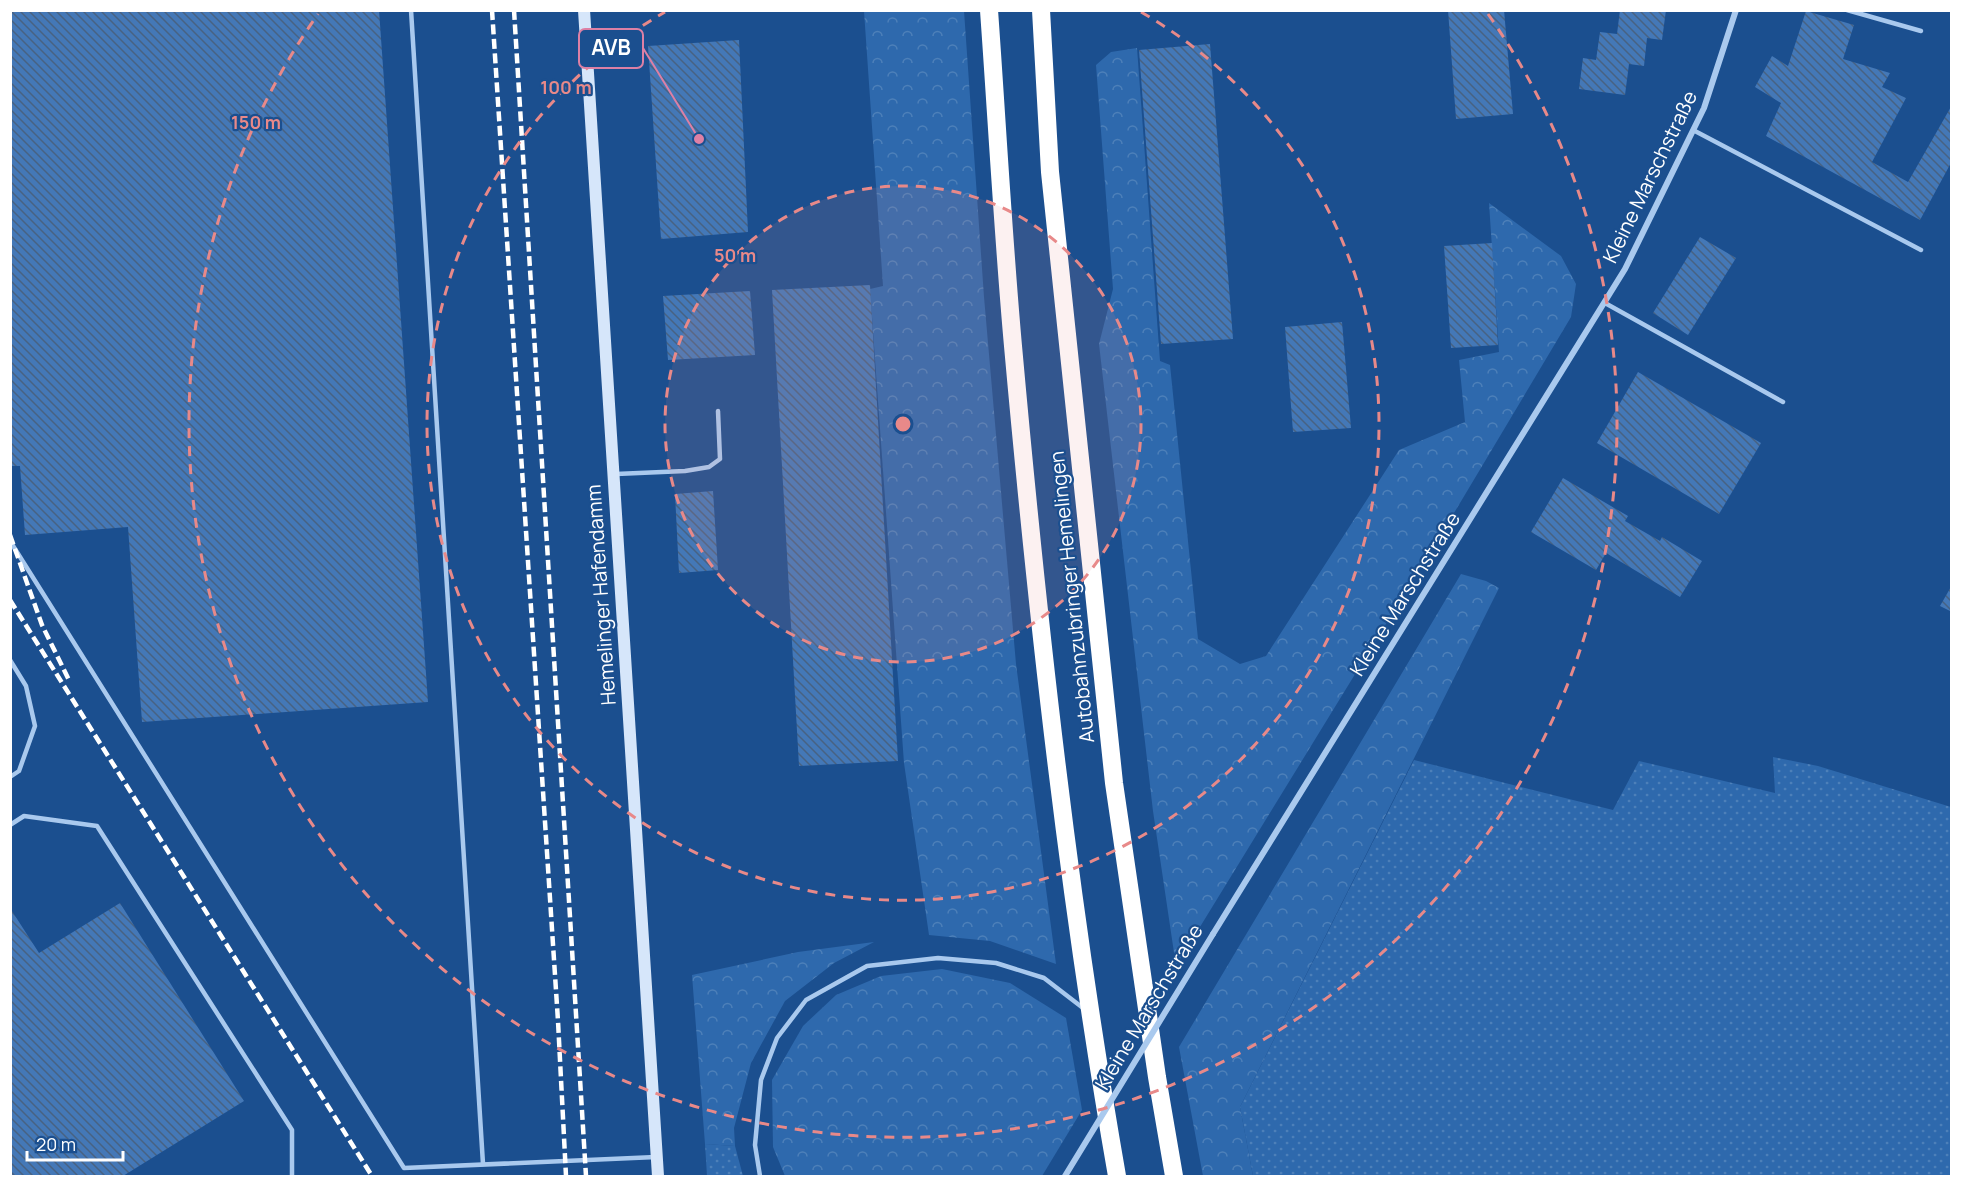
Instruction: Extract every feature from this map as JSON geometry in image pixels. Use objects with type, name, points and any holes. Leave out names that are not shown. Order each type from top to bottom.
[{"type":"highway","name":"Autobahnzubringer Hemelingen","points":[[989,10],[1013,345],[1056,765],[1090,1013],[1117,1176]]},
{"type":"highway","name":"Autobahnzubringer Hemelingen","points":[[1041,10],[1050,172],[1114,783],[1156,1077],[1174,1176]]},
{"type":"street","name":"Hemelinger Hafendamm","points":[[584,10],[658,1176]]},
{"type":"street","name":"Kleine Marschstraße","points":[[1065,1176],[1625,269],[1704,108],[1736,10]]},
{"type":"lane","points":[[411,10],[483,1164]]},
{"type":"lane","points":[[1846,10],[1921,31]]},
{"type":"lane","points":[[1693,130],[1921,250]]},
{"type":"lane","points":[[1605,303],[1783,402]]},
{"type":"lane","points":[[613,474],[685,471],[709,467],[720,459],[718,411]]},
{"type":"lane","points":[[10,541],[404,1168],[657,1157]]},
{"type":"lane","points":[[10,660],[26,686],[35,726],[19,771],[10,777]]},
{"type":"lane","points":[[10,825],[24,816],[97,826],[292,1130],[292,1176]]},
{"type":"lane","points":[[760,1176],[755,1145],[761,1080],[777,1038],[806,1000],[867,966],[938,958],[996,963],[1044,978],[1090,1013]]},
{"type":"green space","points":[[864,11],[964,11],[984,297],[1016,664],[1056,964],[990,941],[929,935],[904,763],[870,289],[883,286]]},
{"type":"green space","points":[[1137,48],[1160,361],[1170,365],[1198,639],[1240,664],[1266,656],[1399,450],[1465,422],[1459,360],[1499,352],[1489,203],[1561,256],[1576,284],[1571,317],[1457,508],[1176,966],[1153,811],[1099,344],[1113,289],[1096,65],[1111,52]]},
{"type":"green space","points":[[1461,574],[1486,581],[1499,588],[1240,1107],[1253,1176],[1203,1176],[1179,1047]]},
{"type":"green space","points":[[1773,757],[1818,766],[1951,807],[1951,1176],[1253,1176],[1240,1107],[1414,760],[1613,810],[1639,761],[1775,793]]},
{"type":"green space","points":[[874,942],[834,963],[785,1001],[751,1063],[734,1128],[735,1146],[705,1144],[692,975],[798,952]]},
{"type":"green space","points":[[942,969],[1010,983],[1066,1018],[1082,1110],[1042,1176],[785,1176],[773,1147],[772,1080],[803,1026],[836,995],[881,976]]},
{"type":"green space","points":[[705,1144],[735,1146],[743,1176],[707,1176]]},
{"type":"building","points":[[10,10],[379,10],[428,702],[142,722],[128,527],[25,535],[20,466],[10,466]]},
{"type":"building","points":[[1448,10],[1504,10],[1513,114],[1456,119]]},
{"type":"building","points":[[1620,10],[1666,10],[1662,40],[1647,38],[1644,66],[1629,64],[1625,95],[1579,89],[1583,58],[1596,60],[1600,32],[1617,34]]},
{"type":"building","points":[[1806,11],[1854,25],[1843,59],[1890,73],[1882,87],[1906,98],[1872,162],[1908,182],[1952,105],[1952,161],[1920,220],[1766,136],[1781,103],[1755,87],[1772,56],[1788,66]]},
{"type":"building","points":[[739,40],[748,232],[661,239],[648,46]]},
{"type":"building","points":[[1210,44],[1233,339],[1161,344],[1139,50]]},
{"type":"building","points":[[1700,237],[1736,258],[1688,335],[1653,313]]},
{"type":"building","points":[[1492,243],[1498,345],[1451,348],[1444,246]]},
{"type":"building","points":[[870,285],[898,761],[799,766],[772,290]]},
{"type":"building","points":[[750,291],[755,355],[668,360],[663,296]]},
{"type":"building","points":[[1342,322],[1351,428],[1293,432],[1285,327]]},
{"type":"building","points":[[1638,372],[1761,443],[1719,514],[1597,443]]},
{"type":"building","points":[[1563,478],[1628,516],[1625,521],[1660,541],[1662,537],[1702,561],[1680,597],[1606,553],[1596,570],[1531,532]]},
{"type":"building","points":[[713,491],[718,570],[679,573],[675,494]]},
{"type":"building","points":[[1952,585],[1952,612],[1940,606]]},
{"type":"building","points":[[120,903],[244,1101],[123,1176],[10,1176],[10,908],[39,953]]},
{"type":"railway","points":[[492,10],[558,1021],[566,1176]]},
{"type":"railway","points":[[514,10],[586,1176]]},
{"type":"railway","points":[[10,535],[42,625],[69,680]]},
{"type":"railway","points":[[10,600],[372,1176]]},
{"type":"place","name":"AVB","points":[[699,139]]}]
